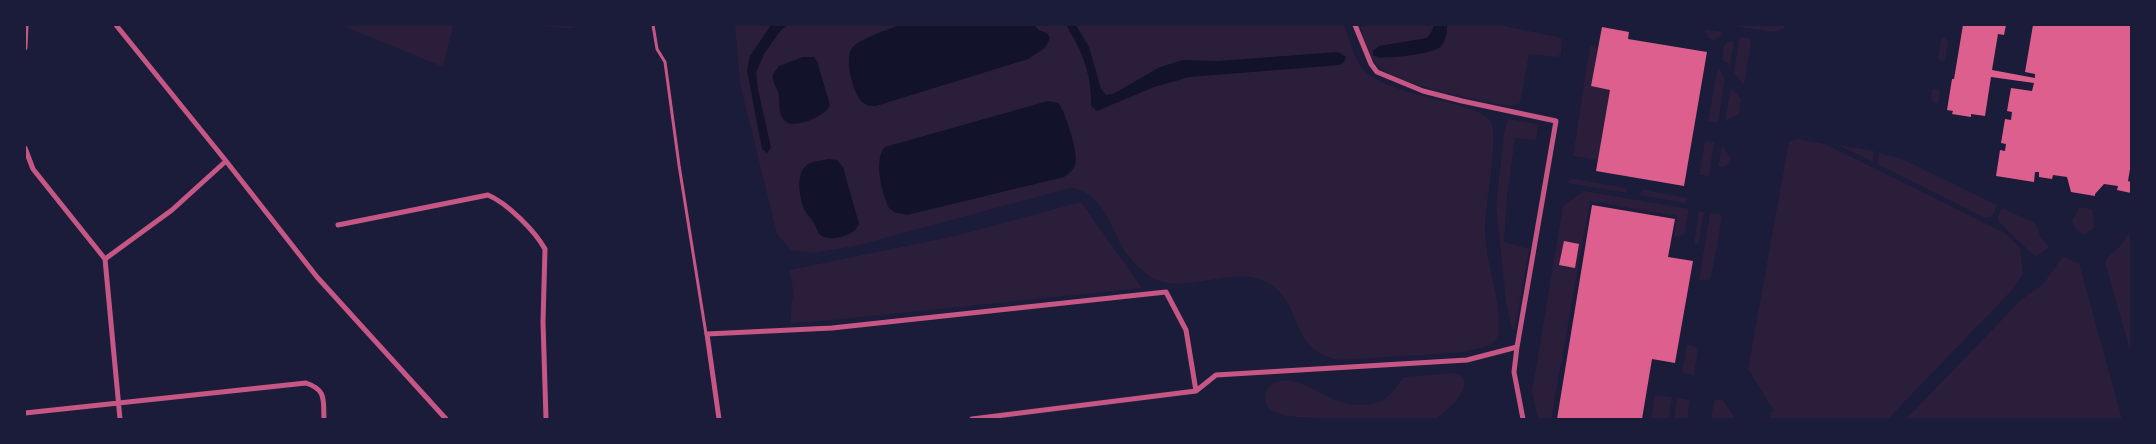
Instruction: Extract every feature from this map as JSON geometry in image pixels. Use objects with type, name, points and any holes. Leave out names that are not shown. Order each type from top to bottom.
[{"type":"street","points":[[25,48],[26,25]]},
{"type":"street","points":[[116,25],[317,277],[446,419]]},
{"type":"street","points":[[1355,25],[1371,64],[1377,72],[1423,91],[1556,121],[1514,372],[1523,419]]},
{"type":"street","points":[[25,148],[33,170],[105,259],[120,419]]},
{"type":"street","points":[[105,259],[172,210],[226,161]]},
{"type":"street","points":[[338,224],[488,195],[496,198],[510,210],[540,240],[545,249],[543,322],[546,419]]},
{"type":"street","points":[[720,419],[707,334],[832,328],[1166,292],[1186,330],[1196,392]]},
{"type":"street","points":[[972,419],[1196,392],[1216,375],[1466,360],[1517,347]]},
{"type":"street","points":[[25,413],[306,383],[316,386],[322,393],[324,419]]},
{"type":"lane","points":[[653,25],[657,49],[665,62],[679,165],[707,334]]},
{"type":"shaded area","points":[[341,25],[453,25],[443,67]]},
{"type":"shaded area","points":[[513,25],[588,25],[570,28]]},
{"type":"shaded area","points":[[735,25],[1344,25],[1358,62],[1372,77],[1409,92],[1470,109],[1483,115],[1491,122],[1493,130],[1493,157],[1485,228],[1487,253],[1499,316],[1499,332],[1497,337],[1487,346],[1456,352],[1340,360],[1323,355],[1312,347],[1304,337],[1287,301],[1266,282],[1238,277],[1175,284],[1161,281],[1148,275],[1126,253],[1105,213],[1098,204],[1081,190],[1070,188],[855,246],[813,253],[791,250],[777,234],[740,84]]},
{"type":"shaded area","points":[[771,25],[788,25],[781,30],[764,54],[756,73],[771,148],[767,153],[762,149],[747,70],[750,56]]},
{"type":"shaded area","points":[[899,25],[1034,25],[1039,30],[1047,33],[1050,38],[1045,48],[1028,59],[876,106],[867,105],[862,102],[855,91],[850,75],[850,52],[862,40]]},
{"type":"shaded area","points":[[1066,25],[1076,25],[1089,47],[1101,89],[1106,95],[1113,94],[1160,67],[1183,60],[1218,61],[1338,52],[1346,57],[1340,65],[1189,77],[1154,87],[1097,111],[1091,106],[1090,84],[1085,63]]},
{"type":"shaded area","points":[[1360,25],[1434,25],[1431,33],[1425,38],[1380,47],[1373,51],[1373,55],[1379,58],[1425,53],[1447,35],[1447,25],[1499,25],[1558,37],[1562,39],[1561,54],[1556,57],[1529,54],[1520,103],[1511,106],[1439,91],[1401,79],[1386,72],[1370,56]]},
{"type":"shaded area","points":[[1434,25],[1447,25],[1444,42],[1435,50],[1396,57],[1378,57],[1373,55],[1373,51],[1379,46],[1427,38]]},
{"type":"shaded area","points":[[1728,25],[1788,25],[1781,30],[1773,32]]},
{"type":"shaded area","points":[[1705,30],[1722,32],[1722,35],[1714,40],[1709,39]]},
{"type":"shaded area","points":[[1743,37],[1749,38],[1751,41],[1744,85],[1734,73],[1739,39]]},
{"type":"shaded area","points":[[1943,37],[1948,41],[1945,60],[1942,62],[1938,58]]},
{"type":"shaded area","points":[[1730,41],[1734,42],[1730,65],[1722,59],[1724,45]]},
{"type":"shaded area","points":[[1590,46],[1598,47],[1591,86],[1610,90],[1598,160],[1573,156]]},
{"type":"shaded area","points":[[803,57],[814,57],[817,61],[830,105],[823,113],[811,120],[791,124],[786,122],[781,116],[779,96],[773,74],[779,66]]},
{"type":"shaded area","points":[[1718,67],[1725,78],[1718,123],[1708,121]]},
{"type":"shaded area","points":[[1731,87],[1741,99],[1739,114],[1725,121]]},
{"type":"shaded area","points":[[1935,88],[1940,91],[1939,102],[1936,104],[1931,101],[1932,90]]},
{"type":"shaded area","points":[[1048,101],[1058,103],[1061,107],[1075,148],[1075,166],[1064,177],[907,215],[894,212],[889,208],[881,186],[879,168],[881,152],[885,147]]},
{"type":"shaded area","points":[[1508,119],[1538,124],[1536,140],[1515,138],[1507,197],[1504,242],[1529,249],[1515,329],[1512,330],[1506,302],[1496,206],[1504,133]]},
{"type":"shaded area","points":[[1798,139],[1825,144],[2005,233],[2020,248],[2023,274],[2013,289],[1888,419],[1771,419],[1770,413],[1774,411],[1748,369],[1789,141]]},
{"type":"shaded area","points":[[1705,141],[1714,142],[1709,176],[1699,175]]},
{"type":"shaded area","points":[[1838,145],[1874,151],[1873,162]]},
{"type":"shaded area","points":[[1722,146],[1731,158],[1730,163],[1724,167],[1718,166]]},
{"type":"shaded area","points":[[1879,153],[1902,159],[1997,205],[1992,217],[1985,218],[1877,164]]},
{"type":"shaded area","points":[[828,159],[837,160],[843,167],[859,224],[849,234],[837,238],[826,238],[819,233],[805,211],[799,190],[801,173],[805,166]]},
{"type":"shaded area","points":[[1569,178],[1626,188],[1627,193],[1568,183]]},
{"type":"shaded area","points":[[1644,190],[1687,198],[1686,203],[1638,195]]},
{"type":"shaded area","points":[[1584,191],[1689,209],[1684,235],[1674,237],[1677,216],[1590,201],[1551,419],[1538,419],[1532,392],[1563,206]]},
{"type":"shaded area","points":[[1081,202],[1142,288],[790,323],[794,294],[789,270],[955,236]]},
{"type":"shaded area","points":[[2079,207],[2092,209],[2095,227],[2086,234],[2076,231],[2072,221]]},
{"type":"shaded area","points":[[2002,208],[2035,223],[2041,237],[2049,247],[2036,257],[1999,222],[1997,218]]},
{"type":"shaded area","points":[[1699,211],[1704,212],[1699,243],[1694,244]]},
{"type":"shaded area","points":[[1710,213],[1720,214],[1722,217],[1711,277],[1706,281],[1699,280]]},
{"type":"shaded area","points":[[2131,230],[2131,354],[2105,263],[2107,258],[2120,246]]},
{"type":"shaded area","points":[[2063,257],[2079,263],[2122,419],[1906,419],[2022,299],[2043,284]]},
{"type":"shaded area","points":[[1687,344],[1694,346],[1698,350],[1694,375],[1682,373]]},
{"type":"shaded area","points":[[1454,373],[1462,377],[1463,389],[1453,404],[1435,419],[1297,417],[1274,412],[1268,406],[1265,397],[1268,389],[1274,382],[1291,381],[1312,388],[1344,403],[1356,405],[1372,404],[1383,400],[1392,393],[1404,377]]},
{"type":"shaded area","points":[[1655,395],[1672,397],[1668,419],[1651,419]]},
{"type":"shaded area","points":[[1677,398],[1690,400],[1687,419],[1674,419]]},
{"type":"shaded area","points":[[1717,399],[1723,400],[1736,419],[1711,419],[1714,402]]},
{"type":"building","points":[[1963,25],[2006,25],[2004,35],[1998,34],[1992,70],[2035,78],[2035,74],[2025,72],[2033,25],[2131,25],[2131,163],[2128,181],[2131,182],[2131,193],[2117,190],[2118,186],[2104,184],[2095,196],[2071,192],[2067,177],[2053,175],[2052,179],[2039,177],[2039,172],[2035,172],[2034,182],[1996,176],[2000,150],[2005,151],[2006,144],[2001,143],[2005,119],[2011,120],[2012,112],[2007,111],[2011,88],[2032,91],[2034,83],[1991,77],[1985,116],[1971,114],[1971,117],[1952,114],[1953,111],[1947,110]]},
{"type":"building","points":[[1602,27],[1629,32],[1628,39],[1707,52],[1684,186],[1596,171],[1610,90],[1591,86]]},
{"type":"building","points":[[1592,205],[1675,219],[1668,257],[1693,261],[1675,363],[1652,359],[1642,419],[1557,419]]},
{"type":"building","points":[[1564,241],[1579,244],[1575,268],[1559,265]]}]
